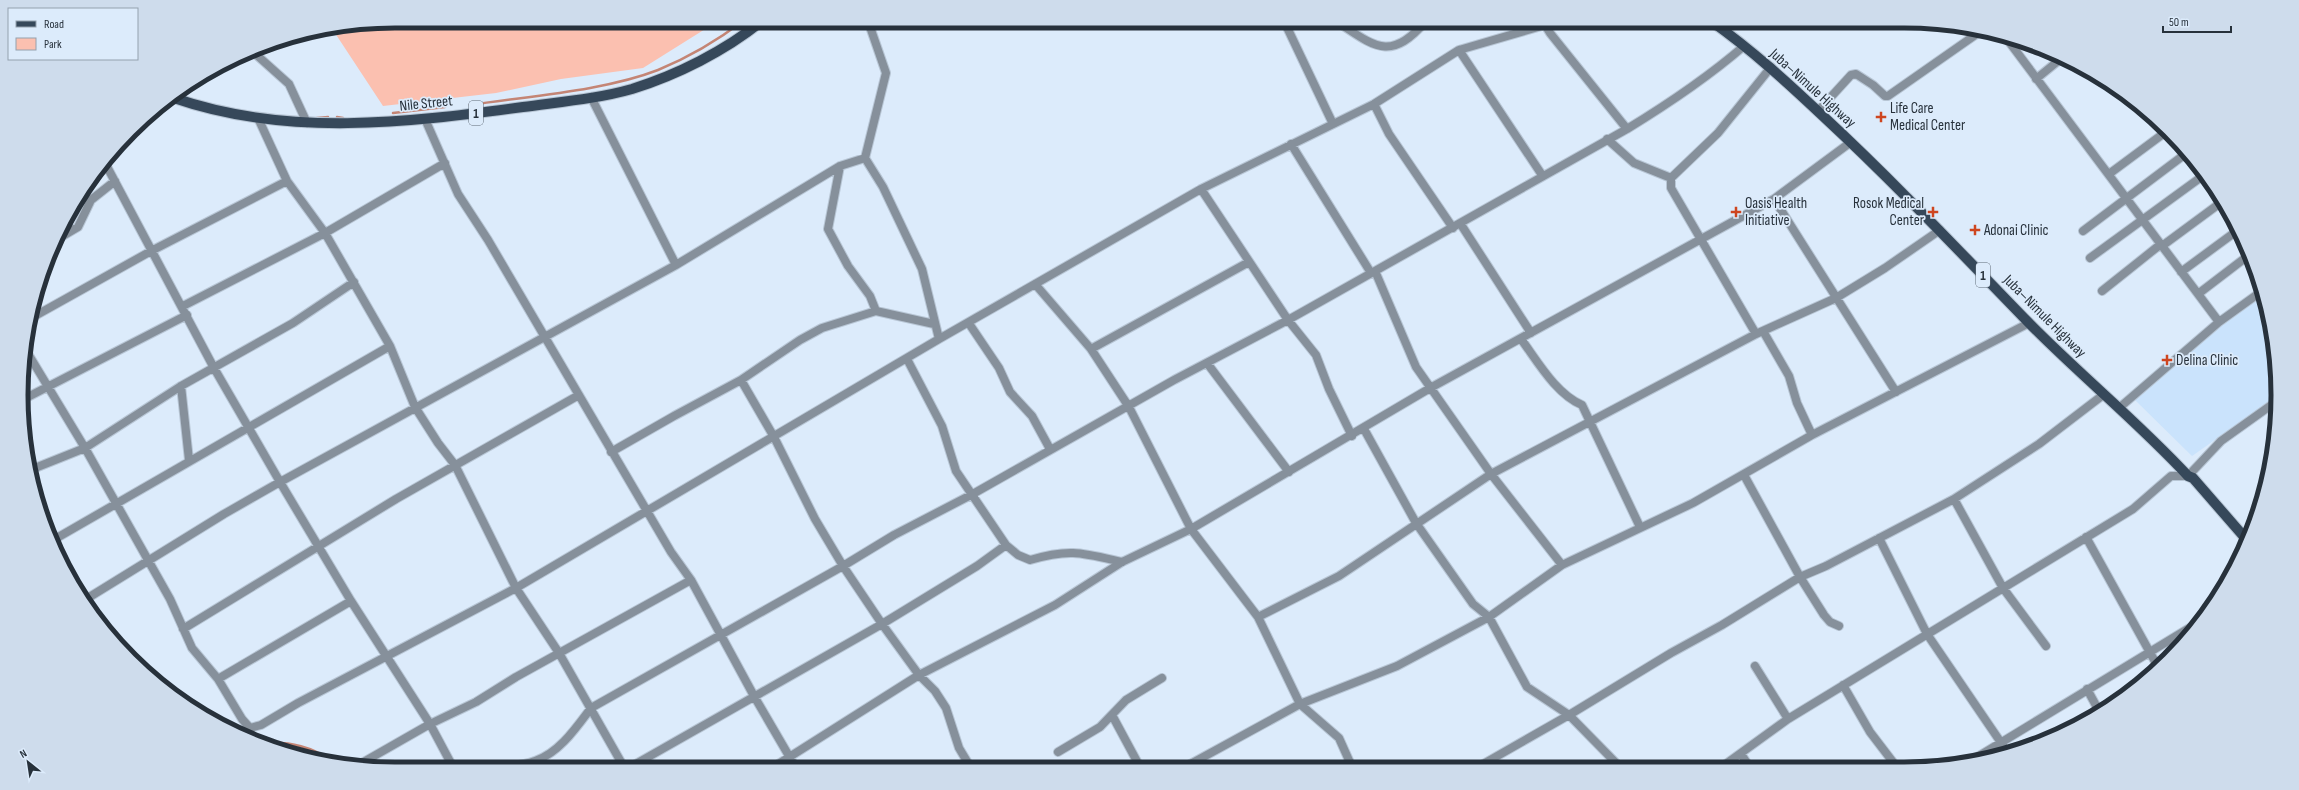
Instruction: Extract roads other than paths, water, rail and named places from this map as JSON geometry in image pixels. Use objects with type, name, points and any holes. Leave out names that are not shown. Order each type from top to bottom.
[{"type":"main road","name":"Nile Street","points":[[178,99],[212,109],[258,118],[307,122],[378,124],[425,119],[591,97],[631,89],[686,67],[754,28]]},
{"type":"main road","name":"Juba–Nimule Highway","points":[[1723,28],[1771,67],[1851,142],[1940,230],[2029,323],[2103,395],[2120,408],[2188,476],[2193,478],[2243,535]]},
{"type":"street","points":[[870,28],[886,73],[865,158],[883,187],[922,269],[934,324],[939,339]]},
{"type":"street","points":[[1287,28],[1333,124]]},
{"type":"street","points":[[1347,28],[1374,45],[1388,47],[1413,37],[1420,28]]},
{"type":"street","points":[[30,358],[85,448],[115,504],[170,599],[192,648],[218,679],[242,719],[248,726],[253,728],[385,656],[516,588],[646,510],[774,437],[939,339],[1201,189],[1374,104],[1459,50],[1531,28]]},
{"type":"street","points":[[1548,28],[1550,33],[1627,129]]},
{"type":"street","points":[[1819,110],[1851,75],[1856,74],[1884,96],[1888,96],[1975,35]]},
{"type":"street","points":[[2011,44],[2127,198],[2218,322]]},
{"type":"street","points":[[534,762],[546,757],[571,734],[590,708],[844,566],[894,535],[971,495],[1050,449],[1288,320],[1457,225],[1542,175],[1627,129],[1674,101],[1715,71],[1744,46]]},
{"type":"street","points":[[1459,50],[1542,175]]},
{"type":"street","points":[[257,55],[289,84],[307,122]]},
{"type":"street","points":[[2036,79],[2057,62]]},
{"type":"street","points":[[1771,67],[1718,133],[1671,178],[1671,188],[1701,240],[1789,376],[1797,404],[1812,435]]},
{"type":"street","points":[[591,97],[676,265]]},
{"type":"street","points":[[1374,104],[1389,134],[1457,225],[1531,333]]},
{"type":"street","points":[[258,118],[287,181],[325,233],[390,346],[416,407],[438,443],[456,465],[516,588],[559,653],[622,762]]},
{"type":"street","points":[[425,119],[458,194],[488,240],[646,510],[691,580],[720,636],[792,762]]},
{"type":"street","points":[[2109,174],[2163,134]]},
{"type":"street","points":[[1607,139],[1634,163],[1671,178]]},
{"type":"street","points":[[783,762],[919,675],[1055,605],[1122,562],[1191,529],[1352,436],[1432,387],[1521,339],[1565,312],[1701,240],[1774,199],[1851,142]]},
{"type":"street","points":[[1290,144],[1373,272],[1416,367],[1432,387],[1491,474],[1562,565]]},
{"type":"street","points":[[2083,231],[2182,156]]},
{"type":"street","points":[[89,598],[148,560],[280,482],[416,407],[546,338],[676,265],[840,166],[865,158]]},
{"type":"street","points":[[183,306],[325,233],[444,163]]},
{"type":"street","points":[[840,166],[828,229],[848,266],[870,296],[876,312]]},
{"type":"street","points":[[108,167],[183,306],[214,368],[351,601],[430,724],[450,762]]},
{"type":"street","points":[[2090,258],[2200,178]]},
{"type":"street","points":[[65,234],[78,227],[91,200],[115,181]]},
{"type":"street","points":[[37,315],[153,250],[287,181]]},
{"type":"street","points":[[1201,189],[1288,320],[1316,355],[1329,389],[1352,436]]},
{"type":"street","points":[[1774,199],[1896,392]]},
{"type":"street","points":[[2102,291],[2218,205]]},
{"type":"street","points":[[1258,617],[1339,576],[1491,474],[1591,420],[1760,333],[1836,298],[1885,268],[1940,230]]},
{"type":"street","points":[[2181,272],[2233,234]]},
{"type":"street","points":[[2198,294],[2244,258]]},
{"type":"street","points":[[1091,349],[1249,262]]},
{"type":"street","points":[[35,468],[85,448],[181,386],[293,324],[354,282]]},
{"type":"street","points":[[1035,284],[1091,349],[1129,407],[1191,529],[1258,617],[1300,704],[1339,738],[1350,762]]},
{"type":"street","points":[[2120,408],[2218,322],[2257,295]]},
{"type":"street","points":[[611,452],[741,380],[800,340],[822,328],[876,312],[934,324]]},
{"type":"street","points":[[28,396],[187,315]]},
{"type":"street","points":[[1195,762],[1300,704],[1397,666],[1489,617],[1562,565],[1640,527],[1694,503],[1812,435],[2029,323]]},
{"type":"street","points":[[970,325],[999,368],[1010,392],[1032,416],[1050,449]]},
{"type":"street","points":[[1521,339],[1554,382],[1574,401],[1582,405],[1591,420],[1616,480],[1640,527]]},
{"type":"street","points":[[57,538],[248,426],[390,346]]},
{"type":"street","points":[[907,359],[942,426],[956,471],[1006,545],[1018,555],[1030,560],[1051,554],[1073,551],[1122,562]]},
{"type":"street","points":[[1207,363],[1289,472]]},
{"type":"street","points":[[741,380],[774,437],[815,519],[844,566],[882,624],[919,675],[935,691],[946,708],[960,748],[968,762]]},
{"type":"street","points":[[181,386],[189,460]]},
{"type":"street","points":[[183,630],[318,545],[579,395]]},
{"type":"street","points":[[1487,762],[1569,715],[1800,577],[1826,566],[1954,499],[2039,444],[2103,395]]},
{"type":"street","points":[[1730,762],[1788,719],[2133,509],[2172,476],[2188,476],[2221,441],[2271,406]]},
{"type":"street","points":[[1364,428],[1416,523],[1473,604],[1489,617],[1527,687],[1569,715],[1615,762]]},
{"type":"street","points":[[1744,475],[1800,577],[1824,615],[1830,622],[1839,626]]},
{"type":"street","points":[[1954,499],[2003,588],[2046,646]]},
{"type":"street","points":[[2086,537],[2155,663]]},
{"type":"street","points":[[1880,538],[1927,634],[2004,746]]},
{"type":"street","points":[[637,762],[882,624],[977,566],[1006,545]]},
{"type":"street","points":[[366,761],[430,724],[476,702],[559,653],[691,580]]},
{"type":"street","points":[[218,679],[351,601]]},
{"type":"street","points":[[1994,750],[2004,746],[2087,689],[2148,651],[2185,630]]},
{"type":"street","points":[[1755,666],[1788,719]]},
{"type":"street","points":[[1058,752],[1100,727],[1126,700],[1162,678]]},
{"type":"street","points":[[1843,686],[1870,732],[1893,762]]},
{"type":"street","points":[[2087,689],[2097,707]]},
{"type":"street","points":[[1112,715],[1137,762]]},
{"type":"street","points":[[1741,754],[1746,762]]},
{"type":"waterway","points":[[470,105],[590,88],[637,77],[658,70],[691,54],[733,28]]},
{"type":"waterway","points":[[393,113],[445,107]]},
{"type":"waterway","points":[[317,118],[328,117]]},
{"type":"waterway","points":[[337,117],[343,118]]},
{"type":"waterway","points":[[277,743],[301,746],[323,755]]},
{"type":"place","name":"Life Care Medical Center","points":[[1881,117]]},
{"type":"place","name":"Oasis Health Initiative","points":[[1736,212]]},
{"type":"place","name":"Rosok Medical Center","points":[[1933,212]]},
{"type":"place","name":"Adonai Clinic","points":[[1975,230]]},
{"type":"place","name":"Delina Clinic","points":[[2167,360]]}]
